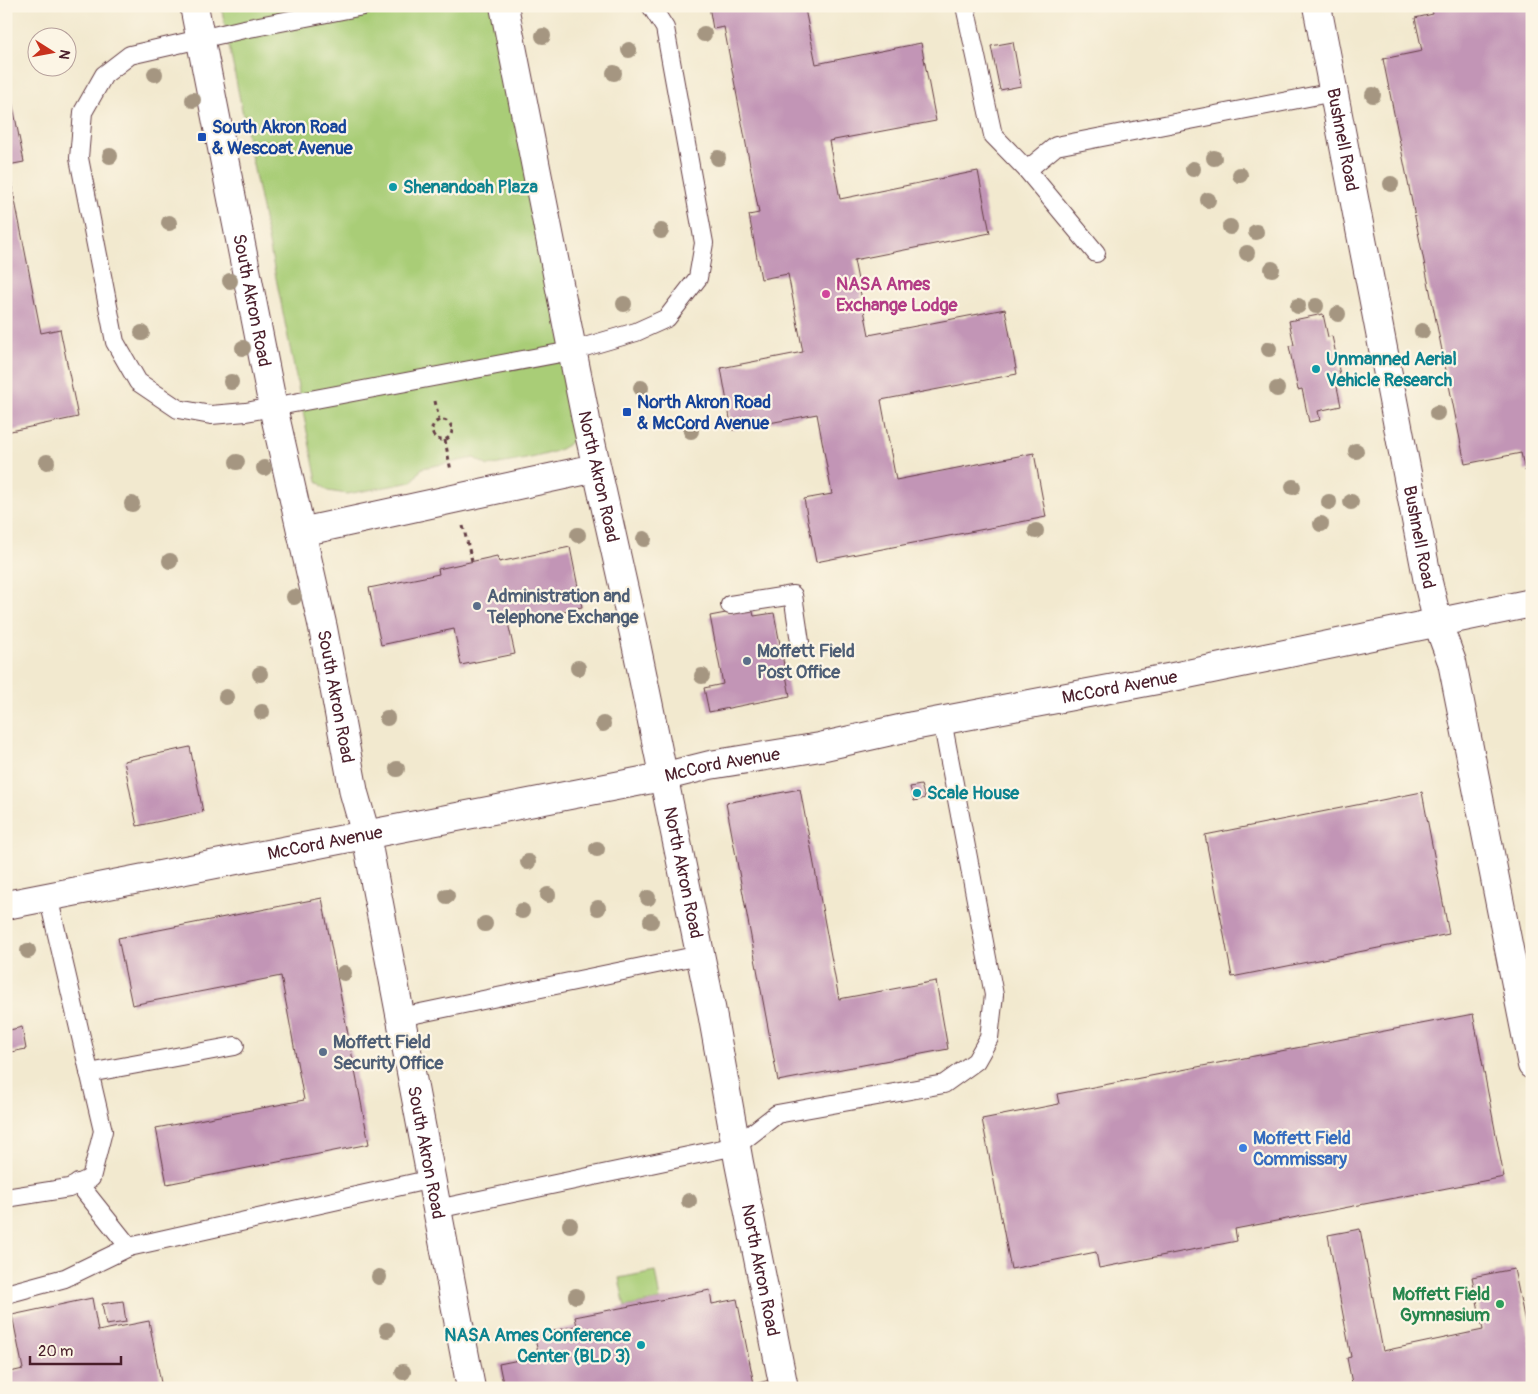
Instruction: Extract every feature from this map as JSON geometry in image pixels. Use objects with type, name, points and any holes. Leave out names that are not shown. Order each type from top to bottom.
[{"type":"street","name":"South Akron Road","points":[[194,6],[273,407],[323,628],[354,793],[366,835],[471,1388]]},
{"type":"street","name":"North Akron Road","points":[[504,6],[596,468],[634,634],[700,955],[784,1388]]},
{"type":"street","name":"Bushnell Road","points":[[1317,6],[1438,624],[1452,662],[1532,1065]]},
{"type":"street","points":[[301,532],[596,468]]},
{"type":"street","name":"McCord Avenue","points":[[6,905],[662,777],[710,765],[820,748],[942,720],[1438,624],[1532,603]]},
{"type":"lane","points":[[363,6],[201,38],[130,55],[104,75],[83,112],[79,158],[115,342],[138,382],[178,409],[211,415],[246,412],[273,407],[572,350],[636,332],[667,318],[698,278],[704,243],[665,28],[651,6]]},
{"type":"lane","points":[[965,6],[993,135],[1027,170],[1096,253]]},
{"type":"lane","points":[[1027,170],[1056,146],[1334,92]]},
{"type":"lane","points":[[730,605],[793,595],[800,642]]},
{"type":"lane","points":[[437,1210],[736,1146],[776,1114],[944,1084],[976,1061],[989,1038],[994,995],[942,720]]},
{"type":"lane","points":[[6,1198],[68,1188],[91,1178],[103,1131],[48,896]]},
{"type":"lane","points":[[401,1017],[700,955]]},
{"type":"lane","points":[[89,1073],[234,1046]]},
{"type":"lane","points":[[6,1294],[65,1278],[129,1247],[432,1179]]},
{"type":"lane","points":[[78,1183],[129,1247]]},
{"type":"path","points":[[439,419],[449,422],[452,429],[451,436],[445,440],[435,438],[432,433],[433,423],[439,419]]},
{"type":"green space","name":"Shenandoah Plaza","points":[[221,6],[494,6],[578,425],[574,437],[564,448],[543,455],[488,466],[474,458],[422,468],[412,482],[347,494],[328,491],[317,481]]},
{"type":"green space","points":[[655,1271],[660,1300],[625,1307],[619,1278]]},
{"type":"building","name":"NASA Ames Exchange Lodge","points":[[709,6],[817,6],[805,9],[816,64],[921,43],[936,121],[829,141],[840,199],[978,171],[990,233],[854,260],[869,335],[1005,309],[1017,374],[881,400],[896,480],[1034,453],[1046,517],[816,562],[804,499],[832,494],[817,414],[732,430],[721,368],[803,352],[788,274],[761,279],[749,215],[759,213],[724,27],[713,29]]},
{"type":"building","points":[[1431,6],[1532,6],[1532,469],[1525,471],[1521,453],[1465,464],[1383,59],[1422,51],[1415,18],[1433,14]]},
{"type":"building","points":[[1013,42],[1021,86],[1000,90],[991,46]]},
{"type":"building","points":[[12,101],[24,162],[8,165],[41,333],[60,329],[78,417],[6,432],[6,103]]},
{"type":"building","name":"Unmanned Aerial Vehicle Research","points":[[1323,314],[1328,337],[1332,336],[1341,380],[1336,382],[1341,406],[1318,411],[1320,420],[1309,422],[1302,389],[1298,390],[1289,346],[1294,345],[1289,321]]},
{"type":"building","name":"Administration and Telephone Exchange","points":[[570,547],[582,607],[508,623],[515,654],[461,665],[454,629],[381,645],[369,588],[439,574],[438,569],[497,556],[499,562]]},
{"type":"building","points":[[752,608],[754,616],[774,613],[790,696],[709,712],[704,688],[723,684],[710,616]]},
{"type":"building","points":[[190,747],[203,812],[137,826],[124,761]]},
{"type":"building","name":"Scale House","points":[[921,785],[925,798],[914,801],[910,787]]},
{"type":"building","points":[[800,789],[839,999],[936,981],[948,1049],[778,1081],[726,803]]},
{"type":"building","points":[[1422,792],[1449,934],[1232,977],[1205,835]]},
{"type":"building","name":"Moffett Field Security Office","points":[[322,898],[369,1144],[167,1184],[156,1128],[304,1100],[281,976],[132,1005],[118,938]]},
{"type":"building","name":"Moffett Field Commissary","points":[[1473,1014],[1504,1177],[1235,1229],[1237,1241],[1099,1268],[1096,1252],[1011,1269],[982,1119],[1059,1104],[1057,1094]]},
{"type":"building","points":[[22,1027],[26,1049],[6,1053],[6,1031]]},
{"type":"building","name":"Moffett Field Gymnasium","points":[[1360,1229],[1383,1351],[1483,1330],[1472,1277],[1514,1269],[1532,1355],[1532,1388],[1353,1388],[1347,1358],[1351,1357],[1328,1235]]},
{"type":"building","name":"NASA Ames Conference Center (BLD 3)","points":[[710,1290],[712,1304],[737,1299],[754,1384],[770,1380],[771,1388],[504,1388],[499,1364],[539,1356],[534,1335],[577,1326],[575,1317]]},
{"type":"building","points":[[92,1298],[98,1331],[149,1321],[162,1388],[6,1388],[6,1373],[23,1369],[12,1315]]},
{"type":"building","points":[[123,1301],[126,1322],[106,1325],[102,1304]]},
{"type":"place","name":"South Akron Road & Wescoat Avenue","points":[[202,137]]},
{"type":"place","name":"Shenandoah Plaza","points":[[393,187]]},
{"type":"place","name":"NASA Ames Exchange Lodge","points":[[826,294]]},
{"type":"place","name":"Unmanned Aerial Vehicle Research","points":[[1316,369]]},
{"type":"place","name":"North Akron Road & McCord Avenue","points":[[627,412]]},
{"type":"place","name":"Administration and Telephone Exchange","points":[[477,606]]},
{"type":"place","name":"Moffett Field Post Office","points":[[747,661]]},
{"type":"place","name":"Scale House","points":[[917,793]]},
{"type":"place","name":"Moffett Field Security Office","points":[[323,1052]]},
{"type":"place","name":"Moffett Field Commissary","points":[[1243,1148]]},
{"type":"place","name":"Moffett Field Gymnasium","points":[[1500,1304]]},
{"type":"place","name":"NASA Ames Conference Center (BLD 3)","points":[[641,1345]]}]
